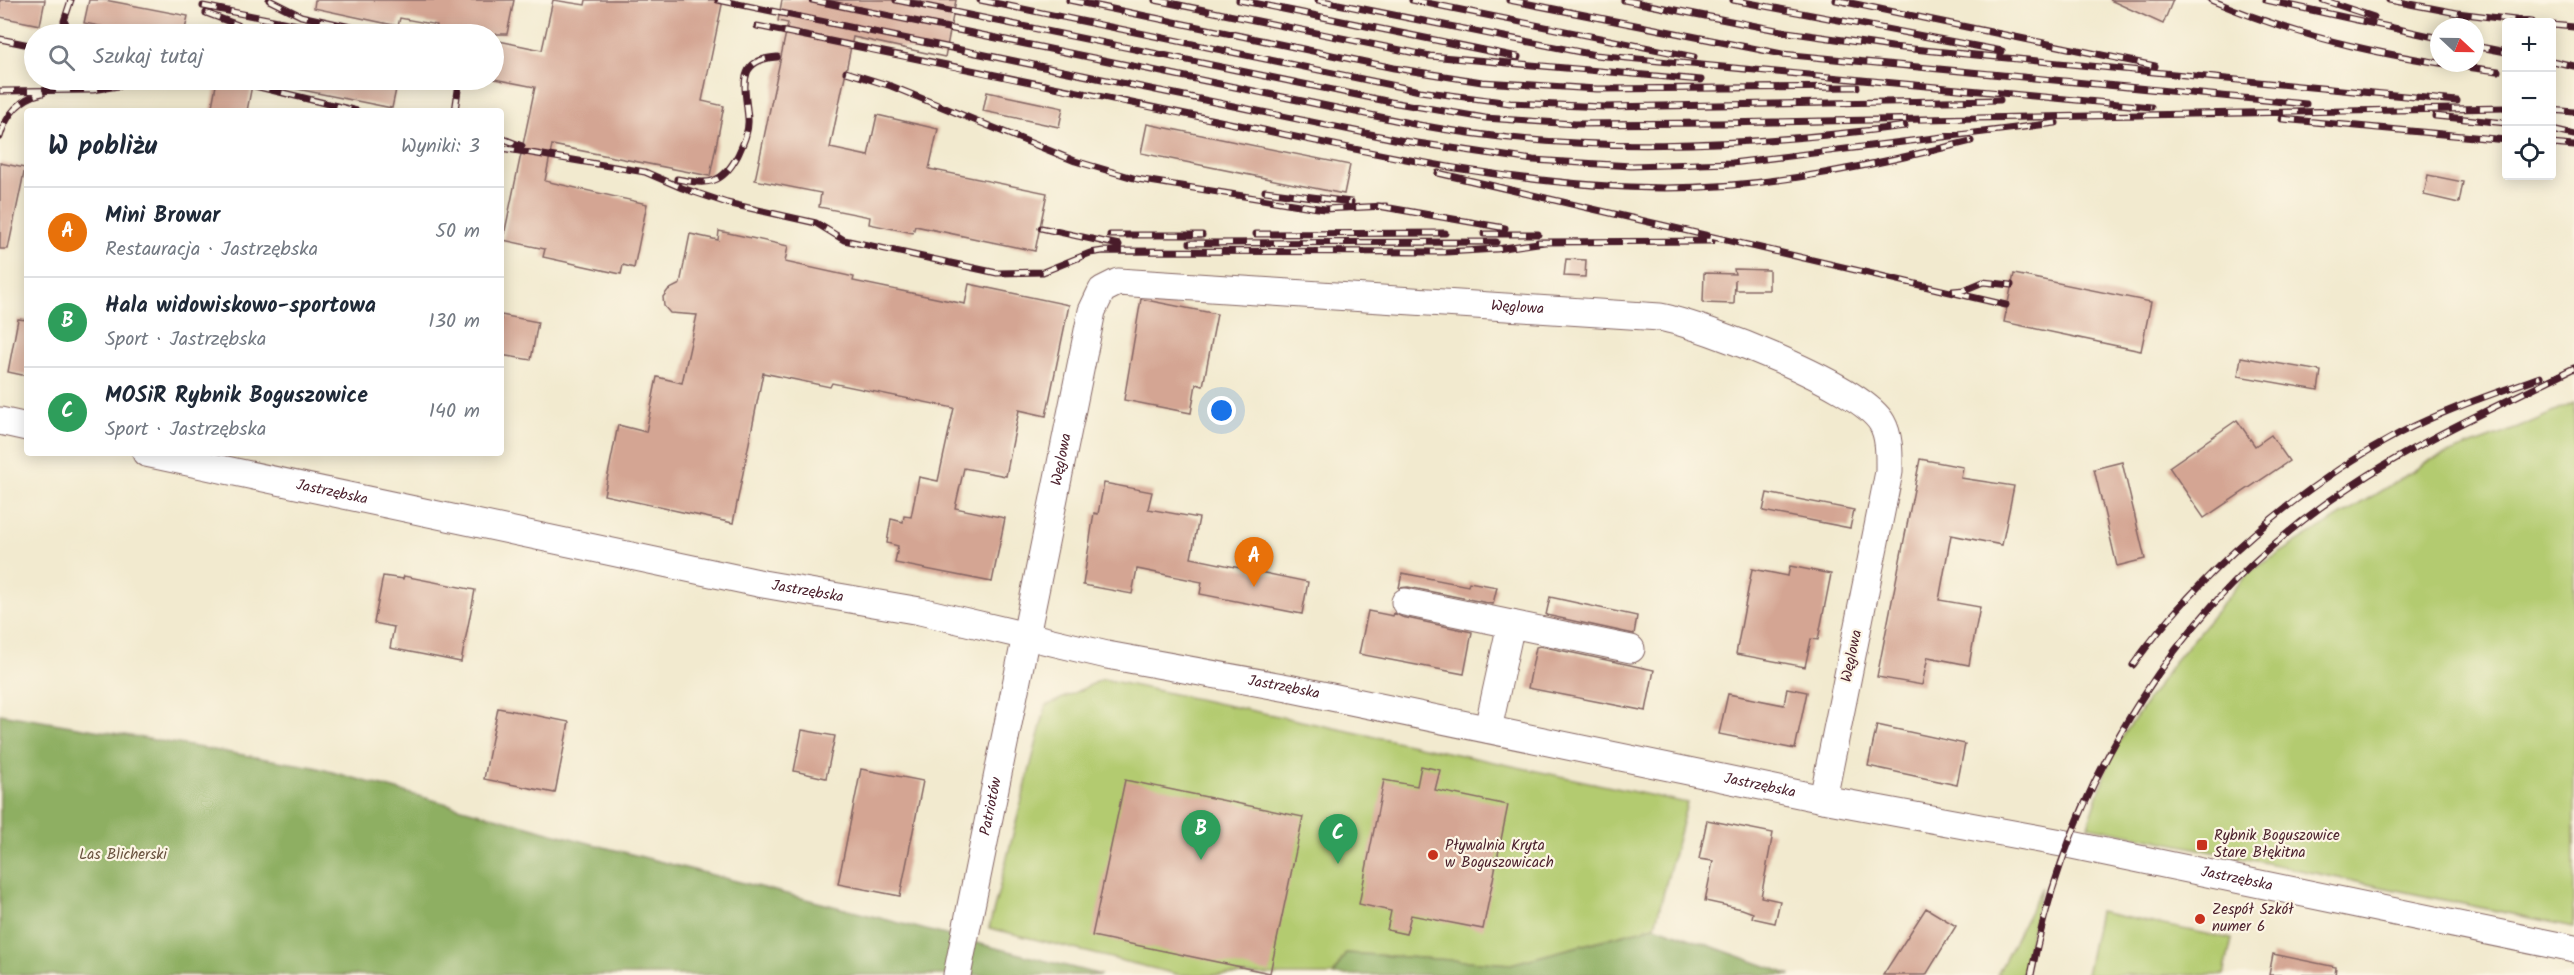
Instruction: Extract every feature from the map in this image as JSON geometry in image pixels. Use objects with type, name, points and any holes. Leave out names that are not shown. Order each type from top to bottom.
[{"type":"street","name":"Węglowa","points":[[1025,638],[1092,311],[1102,290],[1109,284],[1132,282],[1660,316],[1723,335],[1843,390],[1877,415],[1887,437],[1889,472],[1823,799]]},
{"type":"street","points":[[0,421],[24,426]]},
{"type":"street","name":"Jastrzębska","points":[[160,456],[763,584],[920,611],[1025,638],[1488,729],[1823,799],[2067,844],[2574,949]]},
{"type":"street","points":[[1405,602],[1631,649]]},
{"type":"street","points":[[1488,729],[1511,624]]},
{"type":"street","name":"Patriotów","points":[[957,975],[1025,638]]},
{"type":"green space","points":[[2574,403],[2574,927],[2088,826],[2112,752],[2173,663],[2249,572],[2431,460],[2518,428]]},
{"type":"green space","points":[[1103,679],[1687,803],[1655,926],[1511,964],[1346,953],[1333,975],[1180,975],[989,928],[1046,706]]},
{"type":"green space","name":"Las Blicherski","points":[[0,714],[314,767],[596,845],[1101,975],[0,975]]},
{"type":"green space","points":[[2042,887],[2022,975],[1997,975]]},
{"type":"green space","points":[[2099,912],[2232,939],[2224,975],[2086,975]]},
{"type":"green space","points":[[1655,926],[1791,975],[1333,975],[1346,953],[1511,964]]},
{"type":"building","points":[[0,0],[45,0],[40,24],[0,17]]},
{"type":"building","points":[[89,0],[105,0],[188,16],[186,24],[84,23]]},
{"type":"building","points":[[315,0],[514,0],[507,34],[504,34],[504,24],[432,24],[400,18],[398,24],[389,24],[314,8]]},
{"type":"building","points":[[553,0],[585,5],[586,0],[723,0],[702,101],[724,106],[710,176],[552,145],[545,181],[647,204],[634,268],[623,265],[621,274],[543,257],[545,249],[504,240],[535,87],[504,81],[504,42],[542,50]]},
{"type":"building","points":[[782,0],[956,0],[945,57],[853,37],[830,148],[868,156],[877,115],[938,129],[929,169],[1047,193],[1035,251],[915,226],[913,233],[869,224],[870,217],[819,207],[821,193],[755,180],[788,23],[778,21]]},
{"type":"building","points":[[2110,0],[2173,0],[2163,24]]},
{"type":"building","points":[[215,90],[251,90],[248,108],[212,108]]},
{"type":"building","points":[[302,90],[396,90],[392,108]]},
{"type":"building","points":[[987,92],[1063,108],[1059,127],[983,111]]},
{"type":"building","points":[[1147,124],[1350,165],[1344,194],[1141,153]]},
{"type":"building","points":[[0,163],[24,168],[24,173],[8,249],[0,249]]},
{"type":"building","points":[[2428,175],[2463,182],[2459,203],[2424,195]]},
{"type":"building","points":[[719,231],[788,246],[785,262],[854,277],[853,281],[965,304],[969,284],[1069,305],[1046,416],[1019,410],[1006,476],[964,468],[955,508],[1005,518],[992,582],[895,563],[898,546],[887,543],[891,519],[903,522],[904,516],[911,517],[919,477],[938,481],[954,408],[832,383],[830,387],[763,373],[733,523],[604,495],[618,425],[646,432],[657,377],[682,383],[697,315],[670,313],[664,306],[663,297],[668,290],[680,284],[690,234],[718,240]]},
{"type":"building","points":[[1566,259],[1586,260],[1585,277],[1564,276]]},
{"type":"building","points":[[1734,269],[1769,270],[1769,290],[1735,290],[1735,279],[1734,304],[1703,303],[1704,273],[1735,274]]},
{"type":"building","points":[[2014,274],[2151,302],[2141,351],[2004,322]]},
{"type":"building","points":[[1141,299],[1217,314],[1203,386],[1196,384],[1191,413],[1124,400]]},
{"type":"building","points":[[504,316],[538,322],[531,360],[504,356]]},
{"type":"building","points":[[18,319],[24,320],[24,375],[8,372]]},
{"type":"building","points":[[2241,357],[2321,371],[2318,390],[2238,376]]},
{"type":"building","points":[[2237,420],[2255,446],[2271,435],[2289,461],[2204,518],[2169,467]]},
{"type":"building","points":[[1920,459],[1963,467],[1961,478],[2014,486],[2002,545],[1951,535],[1939,600],[1980,607],[1969,665],[1928,657],[1922,685],[1877,677]]},
{"type":"building","points":[[2122,462],[2145,559],[2117,566],[2094,469]]},
{"type":"building","points":[[1104,483],[1152,492],[1148,509],[1199,518],[1191,558],[1308,582],[1302,614],[1200,594],[1202,582],[1137,569],[1132,594],[1083,585],[1094,513],[1098,514]]},
{"type":"building","points":[[1767,493],[1854,510],[1850,528],[1763,511]]},
{"type":"building","points":[[1790,566],[1831,574],[1818,640],[1811,639],[1805,667],[1736,654],[1752,569],[1788,576]]},
{"type":"building","points":[[1402,573],[1468,586],[1469,582],[1497,587],[1493,604],[1408,587],[1399,588]]},
{"type":"building","points":[[383,576],[403,579],[404,576],[475,590],[461,662],[390,648],[394,627],[374,623]]},
{"type":"building","points":[[1550,597],[1637,616],[1634,634],[1546,615]]},
{"type":"building","points":[[1368,611],[1393,616],[1394,613],[1402,617],[1472,632],[1464,674],[1359,654]]},
{"type":"building","points":[[1536,647],[1654,670],[1646,711],[1528,688]]},
{"type":"building","points":[[1787,688],[1807,692],[1795,749],[1719,734],[1728,694],[1784,705]]},
{"type":"building","points":[[498,708],[569,722],[555,793],[484,779]]},
{"type":"building","points":[[1877,725],[1965,744],[1957,785],[1868,766]]},
{"type":"building","points":[[802,730],[835,736],[826,778],[794,771]]},
{"type":"building","name":"Pływalnia Kryta w Boguszowicach","points":[[1421,766],[1440,770],[1435,790],[1508,805],[1483,929],[1411,915],[1406,934],[1387,930],[1391,911],[1359,904],[1384,780],[1417,786]]},
{"type":"building","points":[[861,769],[923,781],[900,896],[838,884]]},
{"type":"building","points":[[1125,780],[1303,817],[1270,973],[1092,936]]},
{"type":"building","points":[[1707,820],[1773,833],[1761,897],[1780,901],[1775,923],[1752,918],[1753,913],[1742,909],[1705,901],[1713,861],[1699,859]]},
{"type":"building","points":[[1926,908],[1956,926],[1926,975],[1883,975]]},
{"type":"building","points":[[2273,954],[2336,967],[2335,975],[2269,975]]},
{"type":"railway","points":[[66,24],[64,21],[71,0]]},
{"type":"railway","points":[[269,0],[301,16],[337,24]]},
{"type":"railway","points":[[718,0],[1404,141],[1533,160],[1631,166],[1732,163],[2056,123]]},
{"type":"railway","points":[[812,0],[1419,125],[1480,135],[1540,141],[1662,145],[1783,139],[1905,126]]},
{"type":"railway","points":[[896,0],[1391,102],[1485,118],[1575,124],[1719,123],[2502,108]]},
{"type":"railway","points":[[980,0],[1420,91],[1510,103],[1605,107],[2000,100]]},
{"type":"railway","points":[[1069,0],[1394,68],[1482,82],[1597,89],[1857,87]]},
{"type":"railway","points":[[1155,0],[1430,56],[1701,80]]},
{"type":"railway","points":[[1239,0],[1518,57]]},
{"type":"railway","points":[[1318,0],[1595,55],[2151,107]]},
{"type":"railway","points":[[1412,0],[1694,57]]},
{"type":"railway","points":[[1509,0],[1782,54],[2306,104]]},
{"type":"railway","points":[[1624,0],[1787,32],[1892,47],[2457,101]]},
{"type":"railway","points":[[1733,0],[2002,51]]},
{"type":"railway","points":[[1836,0],[2155,66]]},
{"type":"railway","points":[[2211,0],[2281,26],[2352,46],[2388,54],[2498,71]]},
{"type":"railway","points":[[2266,0],[2430,36]]},
{"type":"railway","points":[[2323,0],[2374,17]]},
{"type":"railway","points":[[2389,0],[2457,13],[2502,18]]},
{"type":"railway","points":[[203,6],[293,24]]},
{"type":"railway","points":[[206,13],[235,24]]},
{"type":"railway","points":[[2556,25],[2574,27]]},
{"type":"railway","points":[[757,26],[1404,159],[1560,182],[1665,188],[1742,184],[1857,167],[1971,141]]},
{"type":"railway","points":[[0,39],[24,44]]},
{"type":"railway","points":[[2484,48],[2502,51]]},
{"type":"railway","points":[[677,179],[698,182],[714,180],[732,165],[747,133],[745,87],[748,70],[763,59],[777,57]]},
{"type":"railway","points":[[2556,62],[2574,66]]},
{"type":"railway","points":[[846,72],[891,86],[1075,161],[1137,179],[1324,209],[1386,206]]},
{"type":"railway","points":[[0,91],[93,90]]},
{"type":"railway","points":[[271,90],[345,108]]},
{"type":"railway","points":[[455,108],[458,90]]},
{"type":"railway","points":[[0,137],[15,109],[27,99],[43,93]]},
{"type":"railway","points":[[2556,110],[2574,112]]},
{"type":"railway","points":[[2435,116],[2502,123]]},
{"type":"railway","points":[[2282,119],[2502,140]]},
{"type":"railway","points":[[2556,131],[2574,135]]},
{"type":"railway","points":[[504,139],[522,146]]},
{"type":"railway","points":[[2556,144],[2574,146]]},
{"type":"railway","points":[[504,148],[645,172],[682,188],[727,203],[816,223],[844,240],[997,273],[1043,272],[1090,253],[1103,251],[1446,252],[1497,249],[1545,242]]},
{"type":"railway","points":[[1438,173],[2006,305]]},
{"type":"railway","points":[[1265,191],[1351,202]]},
{"type":"railway","points":[[1378,206],[1505,228]]},
{"type":"railway","points":[[1041,228],[1119,245]]},
{"type":"railway","points":[[1256,234],[1445,233]]},
{"type":"railway","points":[[1484,234],[1538,234]]},
{"type":"railway","points":[[1110,235],[1202,235]]},
{"type":"railway","points":[[1538,242],[1712,241]]},
{"type":"railway","points":[[1190,243],[1496,242]]},
{"type":"railway","points":[[1953,291],[1964,290],[1983,282],[2011,285]]},
{"type":"railway","points":[[2031,975],[2049,902],[2073,832],[2104,763],[2141,699],[2185,638],[2234,582],[2289,532],[2377,470],[2460,424],[2574,368]]},
{"type":"railway","points":[[2133,665],[2189,597],[2220,565],[2253,534],[2325,479],[2400,433],[2434,417],[2540,377]]},
{"type":"place","name":"Mini Browar","points":[[1254,587]]},
{"type":"place","name":"Rybnik Boguszowice Stare Błękitna","points":[[2202,845]]},
{"type":"place","name":"Pływalnia Kryta w Boguszowicach","points":[[1433,855]]},
{"type":"place","name":"Hala widowiskowo-sportowa","points":[[1201,860]]},
{"type":"place","name":"MOSiR Rybnik Boguszowice","points":[[1338,864]]},
{"type":"place","name":"Zespół Szkół numer 6","points":[[2200,919]]}]
